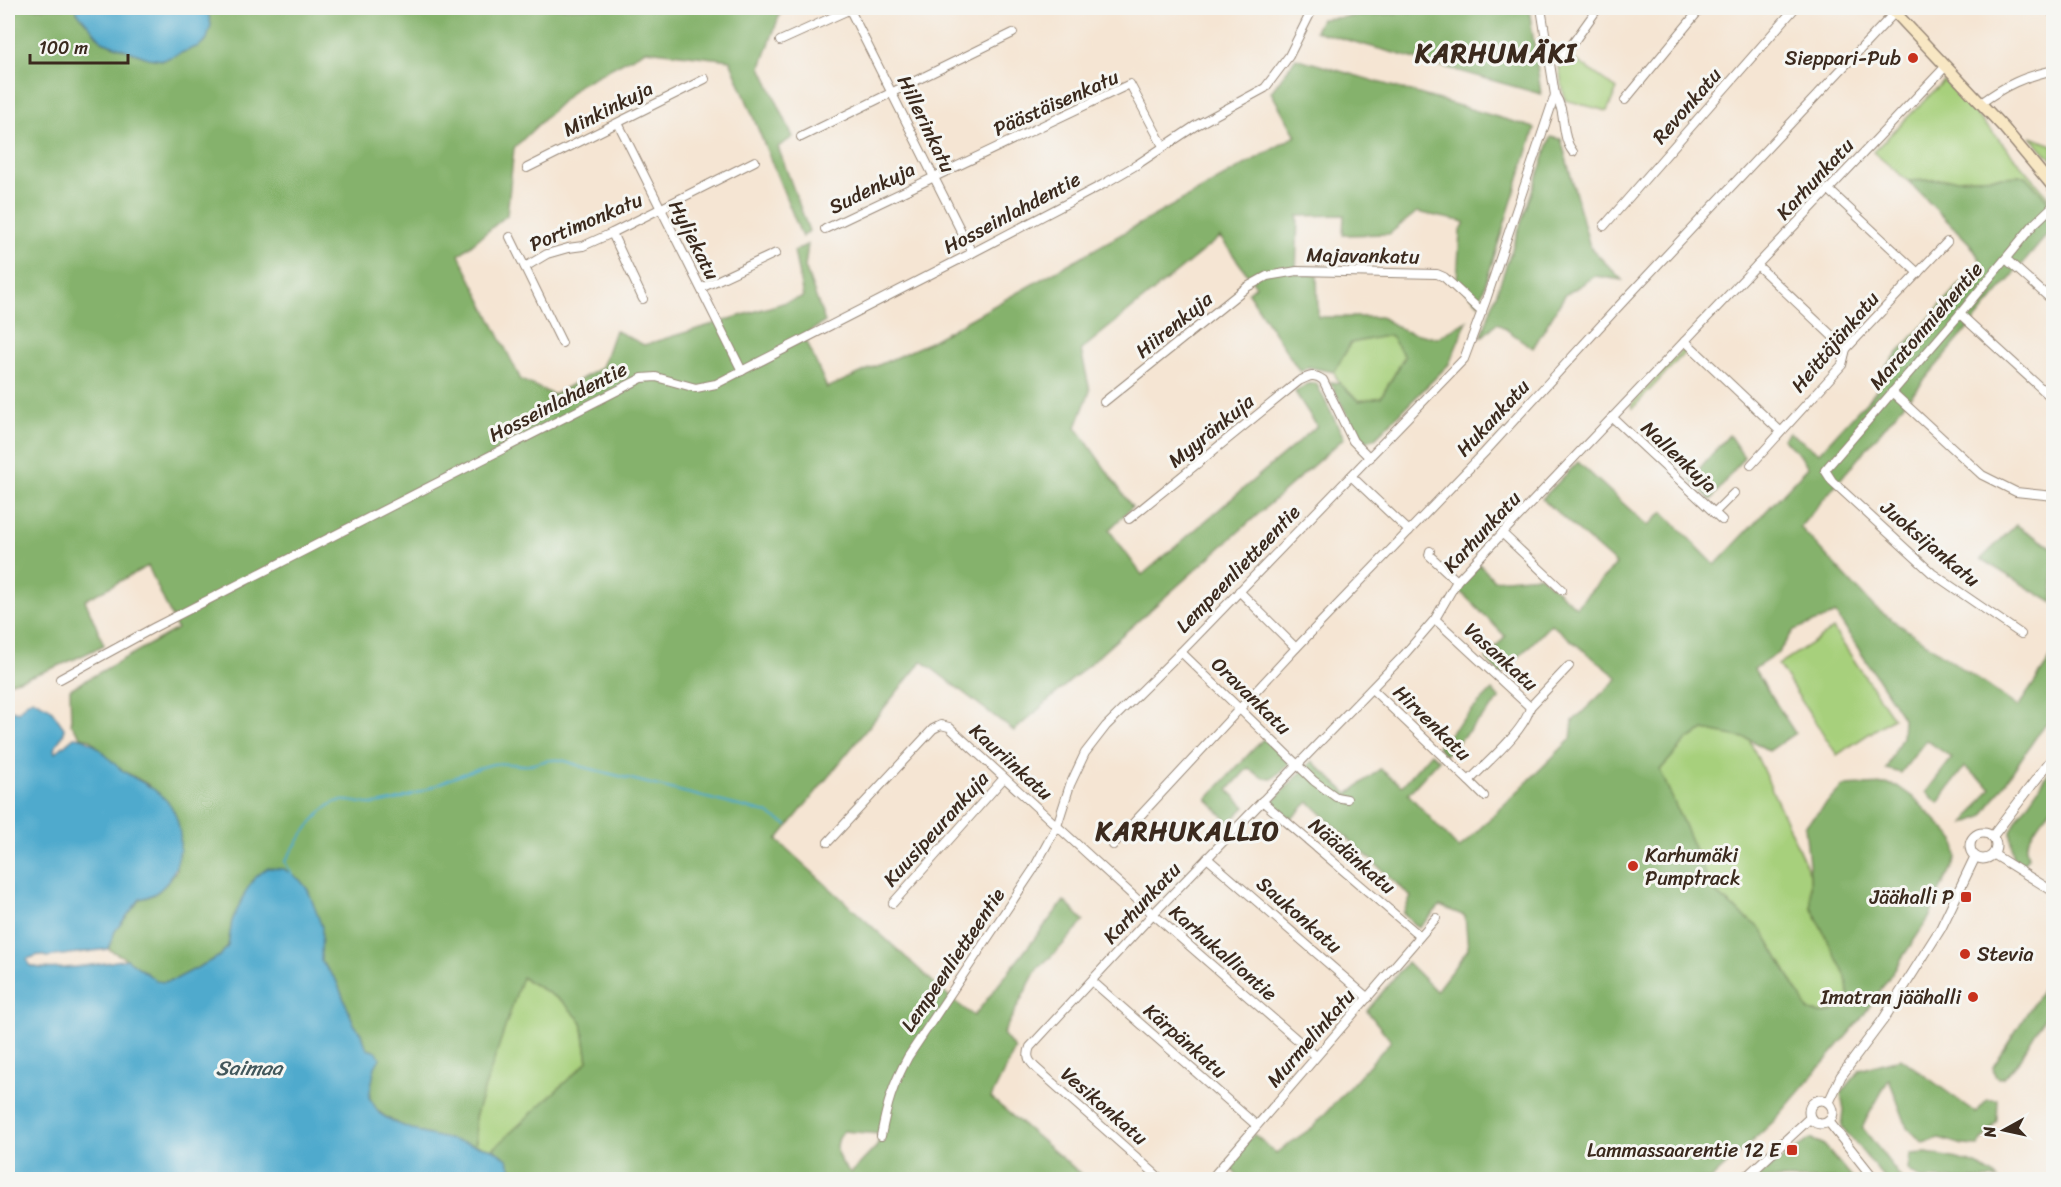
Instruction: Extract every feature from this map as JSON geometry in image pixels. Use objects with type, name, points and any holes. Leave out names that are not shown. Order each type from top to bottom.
[{"type":"main road","points":[[1895,9],[1981,103],[2054,188]]},
{"type":"street","name":"Hosseinlahdentie","points":[[60,679],[165,621],[642,378],[656,376],[696,388],[716,384],[972,253],[1138,164],[1163,146],[1265,88],[1289,56],[1313,8]]},
{"type":"street","name":"Lempeenlietteentie","points":[[882,1136],[888,1102],[896,1079],[908,1057],[1032,870],[1057,826],[1070,785],[1085,753],[1106,726],[1370,458],[1464,359],[1555,95],[1541,8]]},
{"type":"street","points":[[1549,58],[1562,55],[1568,50],[1598,8]]},
{"type":"street","points":[[1625,100],[1701,8]]},
{"type":"street","name":"Revonkatu","points":[[1604,226],[1795,8]]},
{"type":"street","points":[[2051,8],[2053,14]]},
{"type":"street","points":[[780,42],[852,9]]},
{"type":"street","name":"Hillerinkatu","points":[[852,9],[972,253]]},
{"type":"street","name":"Hukankatu","points":[[1113,845],[1296,648],[1484,453],[1895,9]]},
{"type":"street","points":[[801,137],[1013,33]]},
{"type":"street","name":"Karhunkatu","points":[[1027,1054],[1036,1039],[1153,914],[1372,689],[1435,619],[1457,581],[1946,66]]},
{"type":"street","points":[[1981,103],[2002,87],[2026,76],[2054,70]]},
{"type":"street","name":"Minkinkuja","points":[[527,168],[705,79]]},
{"type":"street","name":"Päästäisenkatu","points":[[934,177],[1130,84],[1163,146]]},
{"type":"street","points":[[1555,95],[1560,101],[1569,147],[1574,152]]},
{"type":"street","name":"Hyljekatu","points":[[618,123],[742,371]]},
{"type":"street","name":"Portimonkatu","points":[[525,267],[547,254],[583,246],[612,233],[755,161]]},
{"type":"street","name":"Sudenkuja","points":[[825,229],[934,177]]},
{"type":"street","points":[[1828,189],[1918,273]]},
{"type":"street","name":"Maratonmiehentie","points":[[1825,470],[1960,314],[2034,224],[2054,205]]},
{"type":"street","points":[[612,233],[643,299]]},
{"type":"street","points":[[510,237],[562,344]]},
{"type":"street","name":"Heittäjänkatu","points":[[1750,465],[1842,365],[1846,349],[1947,242]]},
{"type":"street","points":[[701,288],[776,253]]},
{"type":"street","points":[[2006,259],[2054,302]]},
{"type":"street","points":[[1757,266],[1846,349]]},
{"type":"street","name":"Majavankatu","points":[[1267,276],[1297,271],[1437,274],[1444,277],[1482,312]]},
{"type":"street","name":"Hiirenkuja","points":[[1104,402],[1247,287],[1267,276]]},
{"type":"street","points":[[1960,314],[2054,400]]},
{"type":"street","points":[[1685,341],[1780,431]]},
{"type":"street","name":"Myyränkuja","points":[[1129,519],[1299,381],[1311,375],[1317,375],[1323,380],[1353,441],[1370,458]]},
{"type":"street","points":[[1892,392],[1982,475],[2016,492],[2054,496]]},
{"type":"street","name":"Nallenkuja","points":[[1612,417],[1722,520]]},
{"type":"street","name":"Juoksijankatu","points":[[1825,470],[1832,481],[1932,573],[2021,634]]},
{"type":"street","points":[[1351,476],[1409,531]]},
{"type":"street","points":[[1714,513],[1734,493]]},
{"type":"street","points":[[1502,533],[1562,590]]},
{"type":"street","points":[[1430,551],[1429,555],[1457,581]]},
{"type":"street","points":[[1239,591],[1296,648]]},
{"type":"street","name":"Vasankatu","points":[[1435,619],[1530,707],[1569,666]]},
{"type":"street","name":"Oravankatu","points":[[1181,651],[1326,790],[1336,797],[1347,799]]},
{"type":"street","name":"Hirvenkatu","points":[[1372,689],[1484,796]]},
{"type":"street","name":"Hirvenkatu","points":[[1469,781],[1520,728],[1529,716],[1530,707]]},
{"type":"street","name":"Kauriinkatu","points":[[828,842],[933,729],[941,725],[949,728],[1057,826]]},
{"type":"street","points":[[1992,837],[2054,756]]},
{"type":"street","name":"Kuusipeurankuja","points":[[893,903],[1004,778]]},
{"type":"street","name":"Näädänkatu","points":[[1262,801],[1420,936]]},
{"type":"street","name":"Karhukalliontie","points":[[1057,826],[1153,914],[1316,1056]]},
{"type":"street","points":[[1982,833],[1992,837],[1996,845],[1993,854],[1984,859],[1975,856],[1970,848],[1972,838],[1982,833]]},
{"type":"street","points":[[1993,854],[2054,892]]},
{"type":"street","points":[[1828,1102],[1841,1076],[1883,1020],[1941,928],[1975,856]]},
{"type":"street","name":"Saukonkatu","points":[[1208,858],[1368,998]]},
{"type":"street","name":"Murmelinkatu","points":[[1210,1179],[1436,918]]},
{"type":"street","name":"Kärpänkatu","points":[[1092,981],[1256,1125]]},
{"type":"street","name":"Vesikonkatu","points":[[1027,1054],[1036,1068],[1162,1179]]},
{"type":"street","points":[[1815,1101],[1828,1102],[1833,1112],[1829,1122],[1816,1124],[1810,1118],[1809,1108],[1815,1101]]},
{"type":"street","points":[[1743,1179],[1810,1118]]},
{"type":"street","points":[[1829,1122],[1875,1179]]},
{"type":"green space","points":[[8,8],[76,8],[102,41],[148,58],[163,60],[199,46],[211,25],[207,8],[782,8],[761,67],[793,137],[778,147],[809,231],[802,237],[730,60],[646,50],[579,85],[514,148],[507,215],[459,255],[521,380],[554,395],[602,367],[615,330],[644,345],[803,297],[794,251],[808,244],[805,267],[825,322],[804,335],[827,388],[926,344],[1296,136],[1271,92],[1296,58],[1535,128],[1479,304],[1457,281],[1460,232],[1465,222],[1417,212],[1389,234],[1343,235],[1344,215],[1298,216],[1296,274],[1317,274],[1318,317],[1381,317],[1404,331],[1437,338],[1467,321],[1449,364],[1375,438],[1362,443],[1330,382],[1339,383],[1359,401],[1381,397],[1405,357],[1390,335],[1351,343],[1334,372],[1308,367],[1300,372],[1248,293],[1256,286],[1220,237],[1081,350],[1090,391],[1076,427],[1132,507],[1109,530],[1142,575],[1317,426],[1295,392],[1307,384],[1316,383],[1344,438],[1014,731],[922,661],[777,840],[954,1001],[974,1016],[1064,901],[1084,921],[1037,969],[1003,1034],[1015,1049],[991,1098],[1087,1179],[517,1179],[507,1159],[493,1149],[588,1061],[582,1022],[562,1001],[522,977],[475,1117],[476,1145],[416,1131],[386,1117],[376,1108],[370,1094],[377,1052],[367,1049],[336,980],[321,961],[314,908],[308,890],[300,880],[284,869],[238,909],[232,921],[228,946],[220,956],[176,979],[157,981],[127,959],[108,949],[115,931],[140,899],[157,892],[177,870],[149,785],[118,768],[90,739],[81,737],[71,724],[70,689],[177,629],[148,566],[85,600],[104,645],[57,667],[8,683]],"holes":[[[843,1131],[880,1134],[877,1146],[851,1173],[842,1164],[838,1154],[838,1143]]]},
{"type":"green space","points":[[1424,8],[1529,8],[1541,94],[1315,31],[1321,19],[1422,11]]},
{"type":"green space","points":[[1570,56],[1617,89],[1607,111],[1565,100],[1559,68]]},
{"type":"green space","points":[[1944,81],[1998,138],[2048,197],[2047,201],[2025,176],[1908,181],[1873,152]]},
{"type":"green space","points":[[1551,137],[1561,139],[1590,247],[1622,280],[1595,276],[1565,295],[1533,348],[1497,323],[1481,338]]},
{"type":"green space","points":[[2031,137],[2053,145],[2053,161]]},
{"type":"green space","points":[[2025,176],[2053,206],[2053,228],[1800,527],[1874,607],[2018,707],[2053,655],[2053,717],[2040,731],[1982,817],[1964,824],[1991,788],[1964,767],[1938,803],[1926,792],[1952,758],[1926,740],[1901,773],[1886,769],[1902,737],[1903,718],[1836,614],[1794,630],[1778,653],[1754,669],[1795,733],[1769,751],[1749,739],[1704,730],[1688,739],[1660,770],[1708,880],[1719,896],[1762,930],[1809,1011],[1816,1013],[1831,1012],[1849,998],[1846,977],[1811,907],[1805,826],[1843,786],[1885,784],[1897,786],[1914,798],[1955,840],[1957,858],[1938,894],[1929,918],[1861,1019],[1774,1121],[1711,1179],[1241,1180],[1227,1164],[1254,1134],[1276,1153],[1313,1127],[1391,1041],[1367,1011],[1407,962],[1436,991],[1468,949],[1465,916],[1440,906],[1419,928],[1403,913],[1411,897],[1309,802],[1291,819],[1272,802],[1312,761],[1348,794],[1380,769],[1402,786],[1431,753],[1439,760],[1408,794],[1459,849],[1571,739],[1573,721],[1618,678],[1551,624],[1501,675],[1486,659],[1505,636],[1459,590],[1479,564],[1494,580],[1540,576],[1576,607],[1616,564],[1542,499],[1578,462],[1648,526],[1663,512],[1715,565],[1808,467],[1800,455],[1783,439],[1789,432],[1819,453],[1876,391],[1878,375],[1981,261],[1970,244],[1908,181]]},
{"type":"green space","points":[[1390,335],[1405,356],[1381,397],[1359,401],[1339,383],[1334,372],[1351,343]]},
{"type":"green space","points":[[1682,350],[1687,350],[1633,408],[1631,405],[1635,400]]},
{"type":"green space","points":[[1729,435],[1744,457],[1711,500],[1690,479]]},
{"type":"green space","points":[[2016,525],[2053,548],[2053,603],[1981,559]]},
{"type":"green space","points":[[1833,629],[1893,718],[1837,755],[1778,665]]},
{"type":"green space","points":[[1492,690],[1500,699],[1445,755],[1437,746]]},
{"type":"green space","points":[[1704,730],[1749,739],[1810,874],[1811,907],[1846,977],[1849,998],[1831,1012],[1809,1011],[1762,930],[1719,896],[1708,880],[1660,770],[1688,739]]},
{"type":"green space","points":[[1263,739],[1290,763],[1272,779],[1263,778],[1248,768],[1228,790],[1245,807],[1229,823],[1207,799]]},
{"type":"green space","points":[[2053,767],[2053,807],[2030,837],[2026,847],[2028,857],[2021,866],[2013,858],[2011,832],[2017,819]]},
{"type":"green space","points":[[2053,972],[2053,1003],[2018,1062],[2005,1077],[1998,1078],[1993,1067]]},
{"type":"green space","points":[[521,977],[562,1001],[582,1022],[588,1062],[493,1149],[476,1145],[475,1117]]},
{"type":"green space","points":[[1901,1058],[1976,1113],[1987,1100],[1998,1100],[1997,1121],[1978,1146],[1963,1145],[1939,1138],[1923,1143],[1907,1127],[1889,1079],[1862,1127],[1902,1179],[1885,1179],[1842,1127],[1844,1110],[1841,1094],[1860,1070]]},
{"type":"green space","points":[[1810,1139],[1823,1144],[1853,1179],[1755,1179]]},
{"type":"green space","points":[[1927,1153],[1974,1164],[1998,1179],[1921,1179],[1908,1170],[1910,1154]]},
{"type":"water","points":[[76,8],[207,8],[211,25],[207,39],[199,46],[163,60],[148,58],[102,41]]},
{"type":"water","name":"Saimaa","points":[[32,699],[50,708],[64,728],[64,733],[54,749],[55,753],[74,737],[93,744],[118,767],[155,790],[167,801],[175,813],[180,843],[173,873],[165,885],[154,894],[140,899],[115,931],[108,949],[47,957],[39,955],[27,959],[29,965],[62,968],[127,959],[157,981],[176,979],[220,956],[228,946],[232,921],[255,877],[268,868],[284,869],[300,880],[308,890],[322,927],[321,961],[336,980],[367,1049],[377,1052],[380,1058],[375,1067],[369,1097],[379,1113],[393,1122],[425,1134],[493,1149],[507,1159],[517,1179],[8,1179],[8,709],[18,712]]},
{"type":"waterway","points":[[292,875],[285,862],[311,823],[335,802],[375,804],[390,801],[493,764],[529,765],[549,760],[564,761],[767,813],[787,825]]},
{"type":"place","name":"Sieppari-Pub","points":[[1913,58]]},
{"type":"place","name":"Karhumäki Pumptrack","points":[[1633,866]]},
{"type":"place","name":"Jäähalli P","points":[[1966,897]]},
{"type":"place","name":"Stevia","points":[[1965,954]]},
{"type":"place","name":"Imatran jäähalli","points":[[1973,997]]},
{"type":"place","name":"Lammassaarentie 12 E","points":[[1792,1150]]},
{"type":"district","name":"KARHUMÄKI","points":[[1496,53]]},
{"type":"district","name":"KARHUKALLIO","points":[[1188,831]]}]
